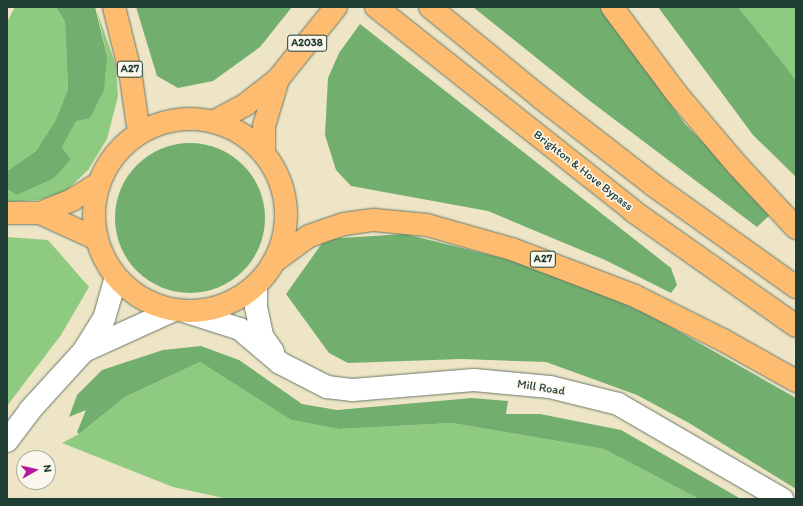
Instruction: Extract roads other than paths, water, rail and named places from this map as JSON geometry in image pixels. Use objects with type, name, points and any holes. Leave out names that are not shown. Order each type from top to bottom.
[{"type":"main road","name":"A27","points":[[114,7],[130,71],[139,133]]},
{"type":"main road","name":"A2038","points":[[215,122],[245,105],[278,79],[336,7]]},
{"type":"main road","name":"Brighton & Hove Bypass","points":[[376,7],[634,211],[796,326]]},
{"type":"main road","points":[[430,7],[541,98],[647,180],[796,287]]},
{"type":"main road","points":[[612,7],[676,93],[738,166],[796,228]]},
{"type":"main road","name":"A2038","points":[[264,152],[264,126],[278,79]]},
{"type":"main road","points":[[182,119],[215,122],[242,133],[264,152],[279,176],[286,204],[285,232],[276,260],[256,286],[236,300],[212,309],[180,311],[152,304],[132,292],[116,277],[104,259],[97,239],[94,211],[99,183],[115,155],[139,133],[163,122],[182,119]]},
{"type":"main road","points":[[7,213],[40,213],[72,200],[99,183]]},
{"type":"main road","points":[[40,213],[97,239]]},
{"type":"main road","name":"A27","points":[[276,260],[309,236],[344,224],[374,220],[427,226],[512,249],[609,285],[681,318],[796,381]]},
{"type":"street","points":[[7,441],[33,405],[83,352],[104,319],[116,277]]},
{"type":"street","name":"Mill Road","points":[[256,286],[256,307],[262,336],[280,363]]},
{"type":"street","points":[[83,352],[180,311]]},
{"type":"street","name":"Mill Road","points":[[180,311],[240,329],[280,363],[327,387],[353,390],[474,380],[550,387],[618,404],[782,499]]}]
